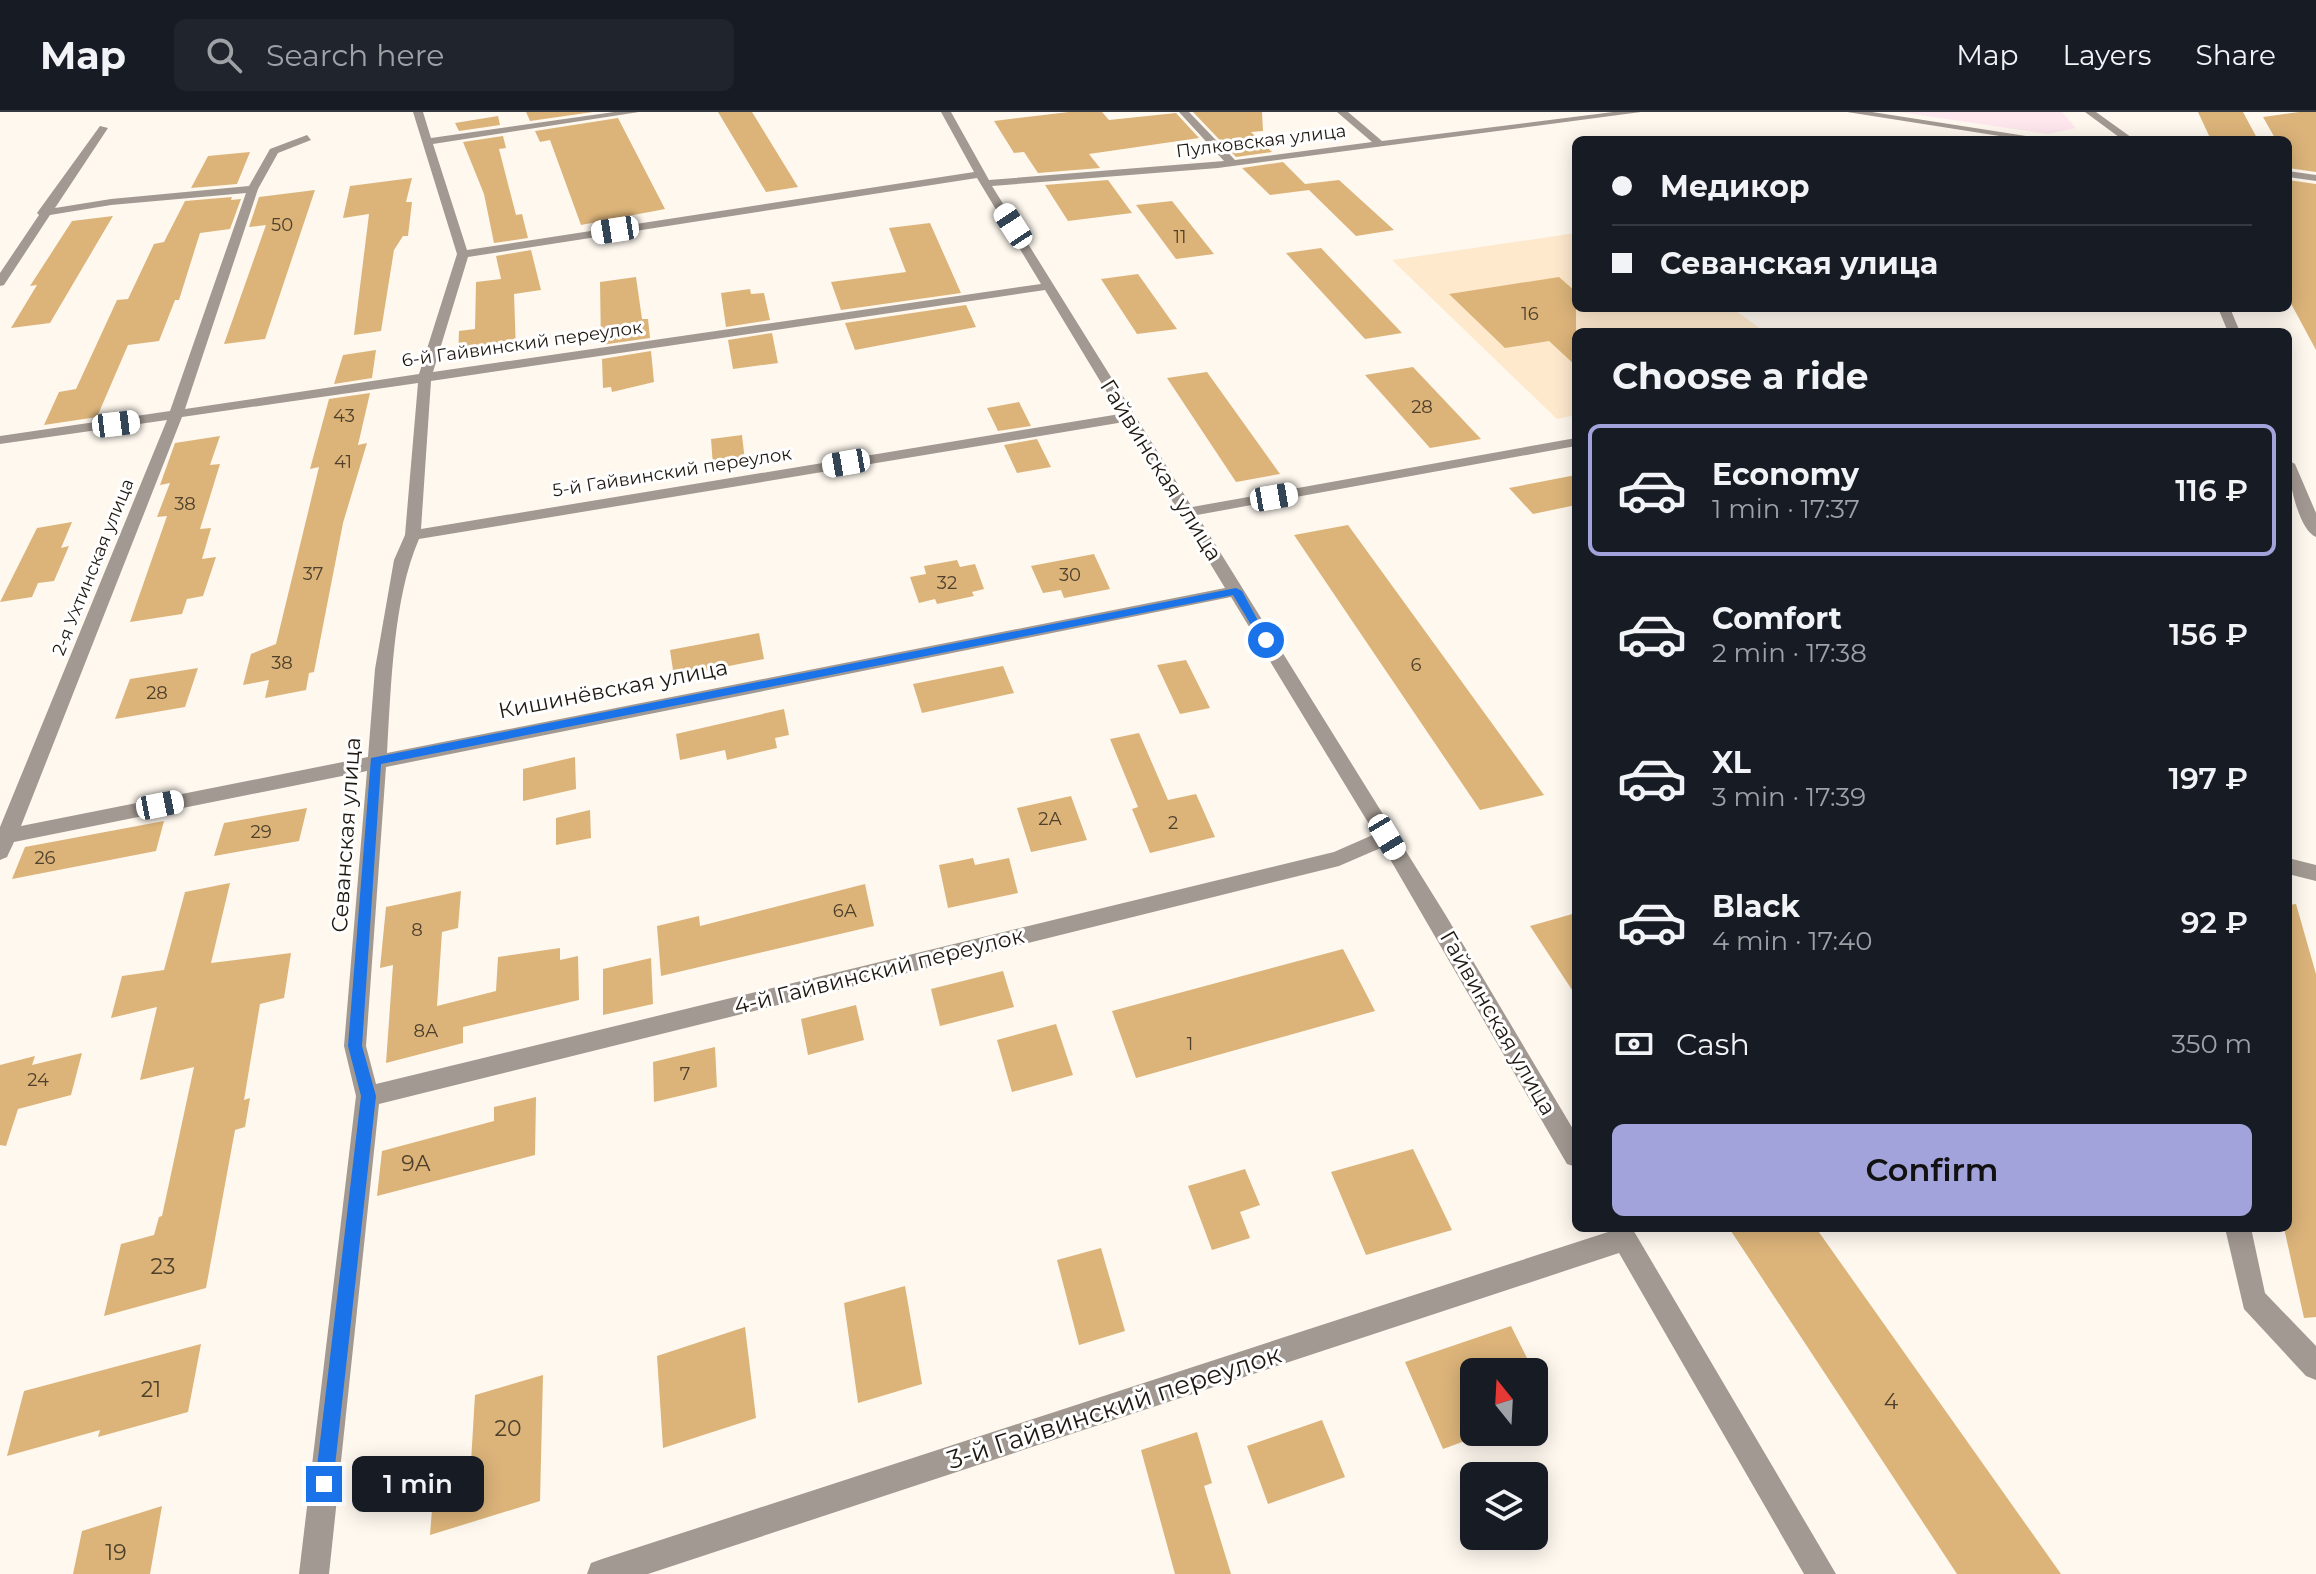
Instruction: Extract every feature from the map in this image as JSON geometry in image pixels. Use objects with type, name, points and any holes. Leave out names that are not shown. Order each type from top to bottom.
[{"type":"street","points":[[418,112],[463,254]]},
{"type":"street","points":[[425,142],[634,112]]},
{"type":"street","name":"Гайвинская улица","points":[[946,112],[1127,417],[1387,837],[1572,1149]]},
{"type":"street","points":[[1184,112],[1232,163]]},
{"type":"street","points":[[1342,112],[1381,145]]},
{"type":"street","points":[[1511,112],[1532,127]]},
{"type":"street","name":"Пулковская улица","points":[[463,254],[983,178],[1232,163],[1636,112]]},
{"type":"street","points":[[1852,112],[2018,136]]},
{"type":"street","points":[[2090,112],[2124,136]]},
{"type":"street","points":[[0,282],[43,213],[103,128]]},
{"type":"street","name":"2-я Ухтинская улица","points":[[2,842],[175,417],[253,189],[274,151],[307,138]]},
{"type":"street","points":[[2292,175],[2316,178]]},
{"type":"street","points":[[43,213],[111,202],[253,189]]},
{"type":"street","name":"Севанская улица","points":[[314,1574],[368,1096],[355,1046],[384,669],[399,576],[413,535],[425,376],[463,254]]},
{"type":"street","name":"6-й Гайвинский переулок","points":[[0,440],[175,417],[425,376],[1049,286]]},
{"type":"street","name":"5-й Гайвинский переулок","points":[[413,535],[1127,417]]},
{"type":"street","points":[[1188,512],[1572,443]]},
{"type":"street","points":[[2294,490],[2316,532]]},
{"type":"street","name":"Кишинёвская улица","points":[[2,842],[375,761],[1236,591]]},
{"type":"street","name":"4-й Гайвинский переулок","points":[[368,1096],[1339,858],[1387,837]]},
{"type":"street","points":[[2292,867],[2316,873]]},
{"type":"street","points":[[2239,1232],[2253,1300],[2316,1366]]},
{"type":"street","points":[[1622,1234],[1821,1574]]},
{"type":"street","name":"3-й Гайвинский переулок","points":[[602,1574],[1622,1234]]},
{"type":"shaded area","points":[[1899,112],[2062,112],[2076,128],[2048,134]]},
{"type":"shaded area","points":[[1572,234],[1572,312],[1738,312],[1760,328],[1572,328],[1572,416],[1557,419],[1392,260]]},
{"type":"building","points":[[526,112],[593,112],[530,121]]},
{"type":"building","points":[[718,112],[752,112],[798,187],[766,192]]},
{"type":"building","points":[[1069,112],[1102,112],[1109,120],[1176,113],[1199,138],[1089,154],[1100,168],[1038,173],[1024,152],[1014,153],[994,121]]},
{"type":"building","points":[[1193,112],[1262,112],[1263,131],[1251,132],[1272,152],[1236,157]]},
{"type":"building","points":[[2198,112],[2243,112],[2256,136],[2209,136]]},
{"type":"building","points":[[2316,112],[2316,172],[2292,169],[2292,136],[2274,136],[2263,117]]},
{"type":"building","points":[[498,116],[500,125],[459,131],[455,123]]},
{"type":"building","points":[[618,118],[665,209],[581,225],[550,140],[540,142],[535,131]]},
{"type":"building","points":[[503,136],[506,148],[499,149],[516,215],[522,214],[528,238],[494,243],[484,194],[463,142]]},
{"type":"building","points":[[250,152],[237,184],[191,188],[208,156]]},
{"type":"building","points":[[1283,162],[1305,184],[1339,180],[1394,230],[1356,236],[1309,190],[1270,195],[1242,168]]},
{"type":"building","points":[[412,178],[406,202],[412,202],[408,236],[403,236],[394,250],[381,331],[354,335],[369,214],[343,218],[350,186]]},
{"type":"building","points":[[1108,180],[1132,213],[1068,221],[1045,185]]},
{"type":"building","points":[[2292,181],[2316,184],[2316,350],[2292,305]]},
{"type":"building","points":[[315,190],[265,339],[224,344],[266,225],[249,227],[259,197]]},
{"type":"building","points":[[232,197],[231,200],[241,199],[230,229],[200,233],[179,300],[175,300],[159,341],[128,345],[97,417],[44,425],[59,392],[76,389],[117,300],[128,299],[154,244],[164,242],[185,201]]},
{"type":"building","points":[[1172,201],[1214,254],[1176,259],[1136,205]]},
{"type":"building","points":[[113,216],[50,323],[11,328],[37,285],[30,286],[72,221]]},
{"type":"building","points":[[930,223],[961,293],[841,310],[831,282],[906,272],[889,228]]},
{"type":"building","points":[[1321,248],[1402,333],[1365,339],[1286,253]]},
{"type":"building","points":[[531,250],[541,290],[514,294],[516,351],[458,360],[459,331],[475,329],[476,282],[501,279],[496,256]]},
{"type":"building","points":[[1138,274],[1177,329],[1137,334],[1101,279]]},
{"type":"building","points":[[636,277],[642,319],[648,319],[650,338],[601,345],[600,282]]},
{"type":"building","points":[[1559,277],[1572,288],[1572,312],[1576,312],[1576,328],[1572,328],[1572,362],[1549,341],[1505,348],[1449,294]]},
{"type":"building","points":[[750,289],[751,294],[764,293],[770,320],[726,327],[721,293]]},
{"type":"building","points":[[966,305],[976,327],[855,350],[845,323]]},
{"type":"building","points":[[772,333],[778,363],[733,369],[728,340]]},
{"type":"building","points":[[376,350],[372,378],[334,384],[343,355]]},
{"type":"building","points":[[651,351],[654,382],[612,392],[611,387],[603,388],[602,359]]},
{"type":"building","points":[[1413,367],[1481,439],[1430,448],[1365,375]]},
{"type":"building","points":[[1207,372],[1280,474],[1236,482],[1167,378]]},
{"type":"building","points":[[370,393],[358,445],[367,443],[343,523],[314,672],[309,673],[306,690],[265,698],[269,680],[243,685],[251,654],[276,644],[319,467],[310,469],[329,399]]},
{"type":"building","points":[[1019,402],[1031,426],[998,431],[987,408]]},
{"type":"building","points":[[742,435],[745,461],[713,466],[711,439]]},
{"type":"building","points":[[220,436],[210,465],[220,464],[200,529],[211,528],[202,559],[216,557],[203,596],[187,599],[182,614],[130,622],[167,516],[157,517],[170,483],[160,485],[175,443]]},
{"type":"building","points":[[1037,439],[1051,467],[1017,473],[1004,445]]},
{"type":"building","points":[[1572,476],[1572,506],[1533,514],[1509,488]]},
{"type":"building","points":[[72,522],[61,548],[69,546],[54,581],[38,583],[32,597],[0,602],[37,528]]},
{"type":"building","points":[[1348,525],[1544,795],[1480,810],[1294,535]]},
{"type":"building","points":[[1094,554],[1110,589],[1064,598],[1061,590],[1043,593],[1031,566]]},
{"type":"building","points":[[957,560],[960,567],[975,564],[984,589],[972,592],[974,596],[937,604],[935,599],[919,603],[910,577],[926,574],[924,566]]},
{"type":"building","points":[[759,633],[764,659],[674,677],[670,650]]},
{"type":"building","points":[[1186,660],[1210,708],[1180,714],[1157,665]]},
{"type":"building","points":[[1003,666],[1014,693],[922,713],[913,684]]},
{"type":"building","points":[[198,668],[185,707],[115,719],[130,679]]},
{"type":"building","points":[[784,709],[789,735],[775,738],[777,748],[727,760],[725,750],[680,760],[676,734]]},
{"type":"building","points":[[1139,733],[1168,800],[1196,794],[1215,837],[1150,853],[1132,809],[1138,807],[1110,739]]},
{"type":"building","points":[[575,757],[576,789],[523,801],[523,769]]},
{"type":"building","points":[[1071,796],[1087,840],[1031,852],[1017,808]]},
{"type":"building","points":[[307,808],[299,841],[214,856],[224,823]]},
{"type":"building","points":[[590,810],[591,838],[556,845],[556,818]]},
{"type":"building","points":[[164,821],[156,851],[12,879],[25,847]]},
{"type":"building","points":[[973,858],[975,865],[1009,858],[1018,893],[948,908],[939,865]]},
{"type":"building","points":[[230,883],[211,963],[291,953],[284,998],[260,1004],[244,1100],[250,1098],[245,1127],[235,1130],[206,1288],[104,1316],[121,1244],[154,1235],[162,1216],[194,1067],[140,1080],[157,1007],[111,1018],[122,976],[164,970],[185,892]]},
{"type":"building","points":[[865,884],[874,926],[661,976],[657,926],[699,916],[700,926]]},
{"type":"building","points":[[461,891],[458,928],[442,932],[437,1006],[496,991],[498,957],[560,948],[560,960],[578,956],[579,1000],[463,1027],[463,1043],[386,1063],[393,965],[380,968],[386,907]]},
{"type":"building","points":[[2292,904],[2296,904],[2316,974],[2316,1317],[2304,1318],[2285,1232],[2292,1232]]},
{"type":"building","points":[[1572,914],[1572,990],[1530,926]]},
{"type":"building","points":[[1343,949],[1375,1011],[1136,1078],[1112,1011]]},
{"type":"building","points":[[651,958],[653,1004],[603,1015],[603,969]]},
{"type":"building","points":[[1003,971],[1014,1007],[940,1026],[931,989]]},
{"type":"building","points":[[856,1005],[864,1040],[808,1055],[801,1019]]},
{"type":"building","points":[[1056,1024],[1073,1075],[1012,1092],[997,1040]]},
{"type":"building","points":[[715,1047],[717,1087],[654,1102],[653,1062]]},
{"type":"building","points":[[82,1053],[71,1095],[18,1109],[6,1146],[0,1145],[0,1065],[35,1056],[32,1065]]},
{"type":"building","points":[[536,1097],[535,1155],[377,1196],[382,1151],[494,1121],[494,1107]]},
{"type":"building","points":[[1413,1149],[1452,1230],[1366,1255],[1331,1172]]},
{"type":"building","points":[[1245,1169],[1260,1205],[1240,1212],[1250,1238],[1212,1250],[1188,1186]]},
{"type":"building","points":[[1732,1232],[1819,1232],[2061,1574],[1957,1574]]},
{"type":"building","points":[[1101,1248],[1125,1331],[1079,1345],[1057,1260]]},
{"type":"building","points":[[905,1286],[922,1384],[858,1403],[844,1303]]},
{"type":"building","points":[[1511,1326],[1527,1358],[1460,1358],[1460,1443],[1443,1449],[1405,1362]]},
{"type":"building","points":[[745,1327],[756,1418],[663,1448],[657,1356]]},
{"type":"building","points":[[201,1344],[188,1412],[98,1437],[100,1430],[7,1456],[24,1391]]},
{"type":"building","points":[[543,1375],[540,1501],[430,1535],[435,1472],[471,1462],[475,1395]]},
{"type":"building","points":[[1322,1420],[1345,1477],[1268,1504],[1247,1446]]},
{"type":"building","points":[[1197,1432],[1212,1483],[1204,1486],[1231,1574],[1175,1574],[1141,1450]]},
{"type":"building","points":[[162,1506],[150,1574],[73,1574],[82,1531]]},
{"type":"route","points":[[324,1484],[368,1096],[355,1046],[375,761],[1236,591],[1266,640]]}]
